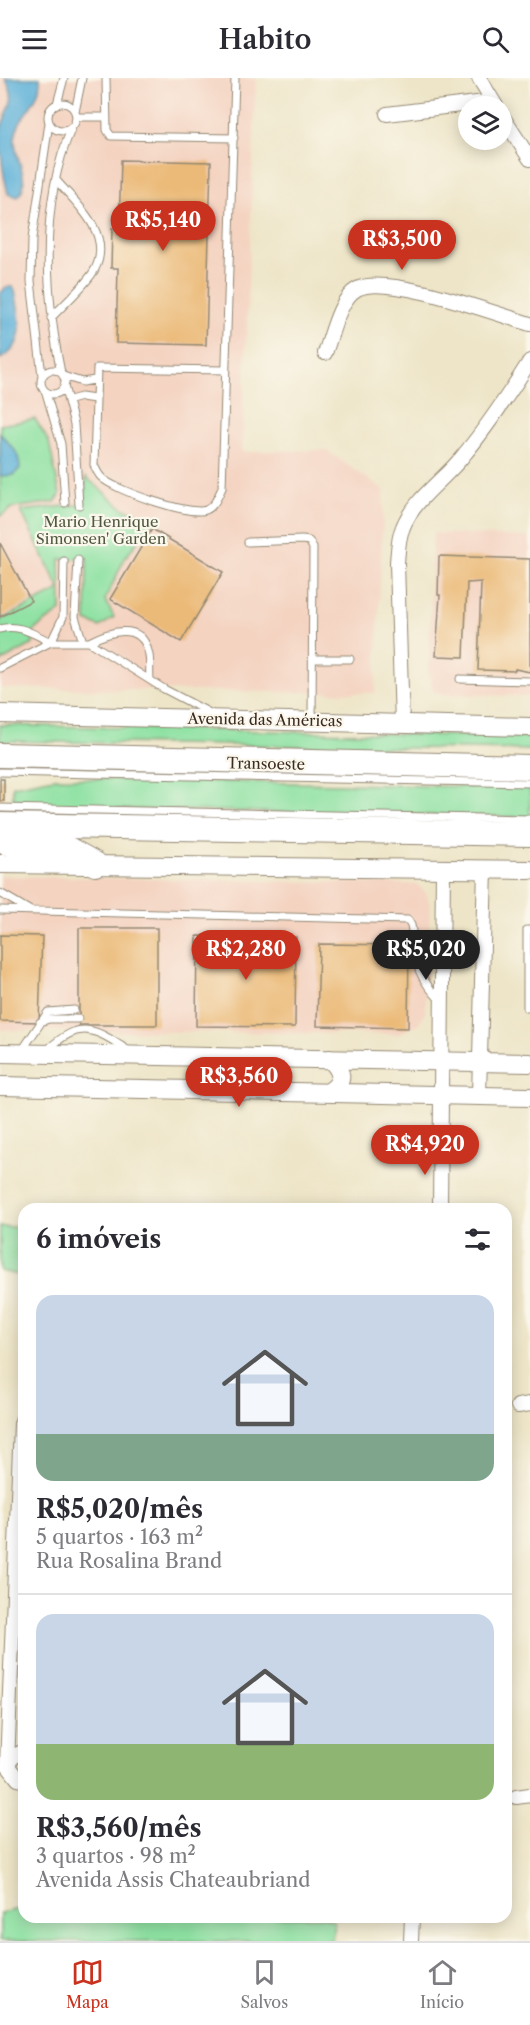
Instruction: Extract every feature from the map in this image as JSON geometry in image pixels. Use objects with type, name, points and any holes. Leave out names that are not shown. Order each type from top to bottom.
[{"type":"highway","points":[[453,765],[475,757],[530,753]]},
{"type":"highway","points":[[1,768],[453,765],[530,767]]},
{"type":"highway","points":[[5,817],[530,834]]},
{"type":"highway","points":[[0,841],[23,846],[70,850],[95,864]]},
{"type":"street","points":[[479,78],[489,96]]},
{"type":"street","points":[[387,114],[458,107]]},
{"type":"street","points":[[512,131],[530,159]]},
{"type":"street","points":[[325,353],[345,302],[356,289],[372,284],[407,288],[530,324]]},
{"type":"street","points":[[402,724],[397,563],[398,542],[403,526],[410,513],[483,431],[530,361]]},
{"type":"street","name":"Avenida das Américas","points":[[0,714],[530,727]]},
{"type":"street","points":[[0,864],[530,870]]},
{"type":"street","points":[[440,1203],[443,868]]},
{"type":"street","points":[[479,1096],[485,868]]},
{"type":"street","points":[[0,1053],[530,1063]]},
{"type":"street","points":[[329,1092],[338,1086],[342,1077],[340,1069],[330,1059]]},
{"type":"street","points":[[0,1086],[530,1097]]},
{"type":"street","points":[[18,1531],[7,1766],[11,1773],[18,1777]]},
{"type":"street","points":[[7,1766],[18,1754]]},
{"type":"street","points":[[516,1797],[530,1795]]},
{"type":"street","points":[[411,1941],[412,1923]]},
{"type":"lane","points":[[64,78],[57,104],[49,112],[32,239],[31,281],[42,376],[41,387],[46,393],[61,444],[65,503]]},
{"type":"lane","points":[[79,505],[70,400],[64,386],[51,318],[50,212],[62,151],[76,114],[82,78]]},
{"type":"lane","points":[[106,78],[106,130],[111,136],[234,138]]},
{"type":"lane","points":[[224,370],[100,367],[96,370],[94,465],[102,478],[143,497],[188,511],[207,509],[215,503],[222,488],[235,78]]},
{"type":"lane","points":[[57,104],[68,104],[76,114],[106,117]]},
{"type":"lane","points":[[49,123],[57,130],[68,130],[72,127]]},
{"type":"lane","points":[[51,318],[95,270],[98,259],[97,234],[93,223],[56,180]]},
{"type":"lane","points":[[42,376],[48,371],[75,381],[95,380]]},
{"type":"lane","points":[[46,393],[58,393],[64,386]]},
{"type":"lane","points":[[70,400],[81,397],[95,399]]},
{"type":"lane","points":[[77,465],[94,465]]},
{"type":"lane","points":[[248,542],[309,541],[315,557],[312,721]]},
{"type":"lane","points":[[78,560],[75,617],[86,642],[222,719]]},
{"type":"lane","points":[[0,668],[51,642],[63,617],[64,561]]},
{"type":"lane","points":[[0,629],[10,626],[18,627],[51,642],[86,642],[116,630],[123,630],[140,636],[146,642],[149,652],[150,679]]},
{"type":"lane","points":[[314,659],[350,659]]},
{"type":"lane","points":[[460,679],[530,681]]},
{"type":"lane","name":"Transoeste","points":[[1,768],[530,783]]},
{"type":"lane","points":[[0,806],[5,817],[530,819]]},
{"type":"lane","points":[[0,893],[30,910]]},
{"type":"lane","points":[[0,910],[408,920],[411,925],[417,969],[424,984],[441,1001]]},
{"type":"lane","points":[[530,930],[527,930],[527,1008],[530,1008]]},
{"type":"lane","points":[[21,1054],[40,1022],[50,1011],[74,1010]]},
{"type":"lane","points":[[40,1022],[49,1019],[78,1019]]},
{"type":"shaded area","points":[[0,78],[256,78],[242,452],[326,450],[384,490],[375,693],[0,688]]},
{"type":"shaded area","points":[[433,533],[530,537],[530,696],[437,694],[432,689],[429,672]]},
{"type":"shaded area","points":[[0,876],[417,884],[426,893],[430,904],[425,1012],[419,1024],[398,1034],[0,1030]]},
{"type":"green space","points":[[35,419],[49,442],[60,495],[55,502],[12,508],[0,516],[0,425]]},
{"type":"green space","name":"Mario Henrique Simonsen' Garden","points":[[86,477],[124,509],[153,518],[125,558],[105,600],[114,617],[100,627],[86,621],[87,559],[60,559],[61,611],[34,630],[33,644],[0,662],[0,620],[60,590],[21,511],[84,504]]},
{"type":"green space","points":[[0,725],[530,737],[530,750],[0,741]]},
{"type":"green space","points":[[54,778],[530,788],[530,817],[59,808],[13,799],[13,786]]},
{"type":"green space","points":[[0,1227],[18,1227],[18,1275],[0,1271]]},
{"type":"green space","points":[[18,1909],[18,1923],[334,1923],[332,1941],[0,1941],[0,1913]]},
{"type":"water","points":[[5,78],[40,78],[37,95],[20,122],[15,138],[24,184],[18,197],[8,194],[1,155],[0,132],[11,100]]},
{"type":"water","points":[[6,287],[13,287],[15,291],[20,330],[15,346],[0,359],[0,294]]},
{"type":"water","points":[[0,433],[18,456],[20,468],[14,475],[0,476]]},
{"type":"building","points":[[121,160],[211,162],[206,345],[116,343],[118,268],[111,268],[112,229],[119,229]]},
{"type":"building","points":[[152,529],[223,572],[181,642],[110,599]]},
{"type":"building","points":[[0,543],[31,601],[0,617]]},
{"type":"building","points":[[439,556],[530,559],[530,672],[515,669],[515,671],[478,670],[481,582],[467,583],[464,657],[436,656],[440,595],[438,595]]},
{"type":"building","points":[[0,779],[4,779],[4,801],[0,801]]},
{"type":"building","points":[[79,928],[157,928],[157,1025],[79,1025]]},
{"type":"building","points":[[0,935],[42,936],[39,1022],[0,1021]]},
{"type":"building","points":[[197,936],[296,937],[295,1027],[196,1026]]},
{"type":"building","points":[[319,944],[409,945],[408,1028],[317,1026]]}]
